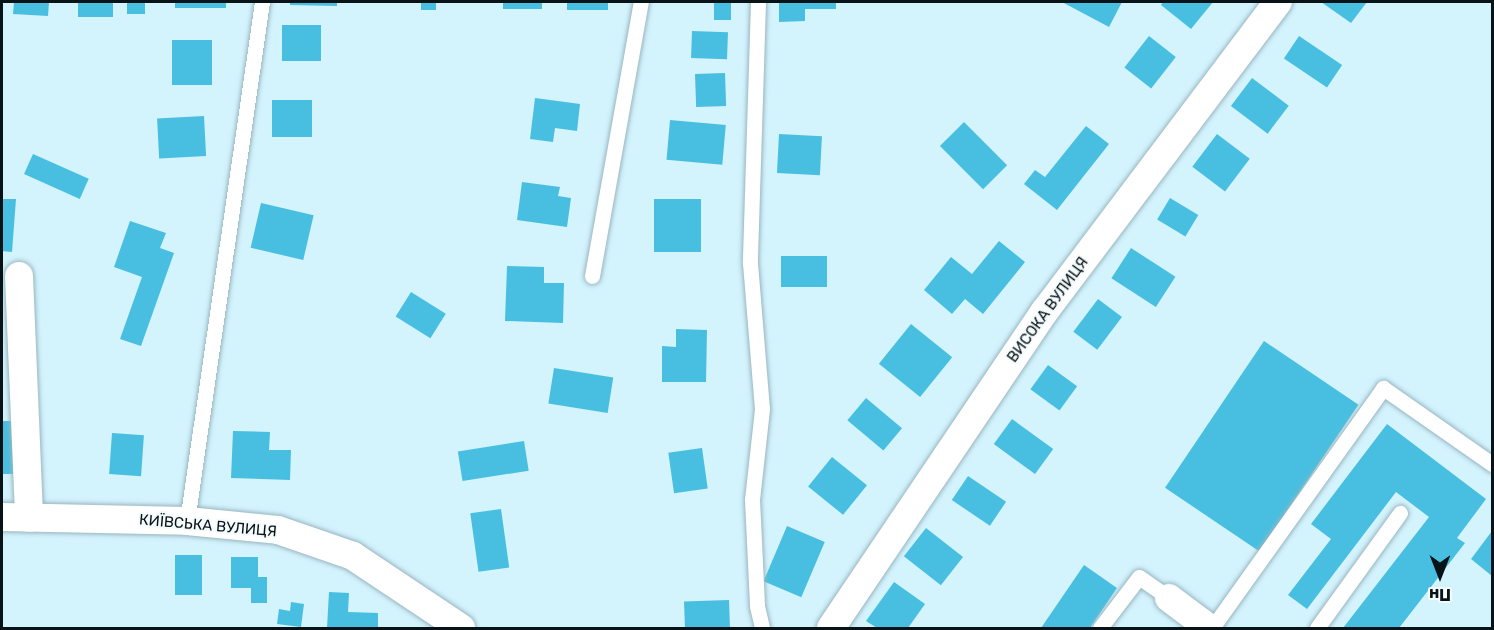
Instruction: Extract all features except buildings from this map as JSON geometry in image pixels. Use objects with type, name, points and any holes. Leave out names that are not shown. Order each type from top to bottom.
[{"type":"street","name":"ВИСОКА ВУЛИЦЯ","points":[[831,628],[1045,311],[1278,2]]},
{"type":"street","points":[[15,517],[19,276]]},
{"type":"street","name":"КИЇВСЬКА ВУЛИЦЯ","points":[[15,517],[187,521],[278,530],[353,556],[461,628]]},
{"type":"street","points":[[1169,598],[1211,628]]},
{"type":"lane","points":[[187,521],[262,2]]},
{"type":"lane","points":[[592,276],[641,2]]},
{"type":"lane","points":[[758,2],[750,263],[762,409],[752,499],[757,606],[762,628]]},
{"type":"lane","points":[[1211,628],[1383,387],[1492,464]]},
{"type":"lane","points":[[1317,628],[1400,513]]},
{"type":"lane","points":[[1100,628],[1139,577],[1169,598]]}]
